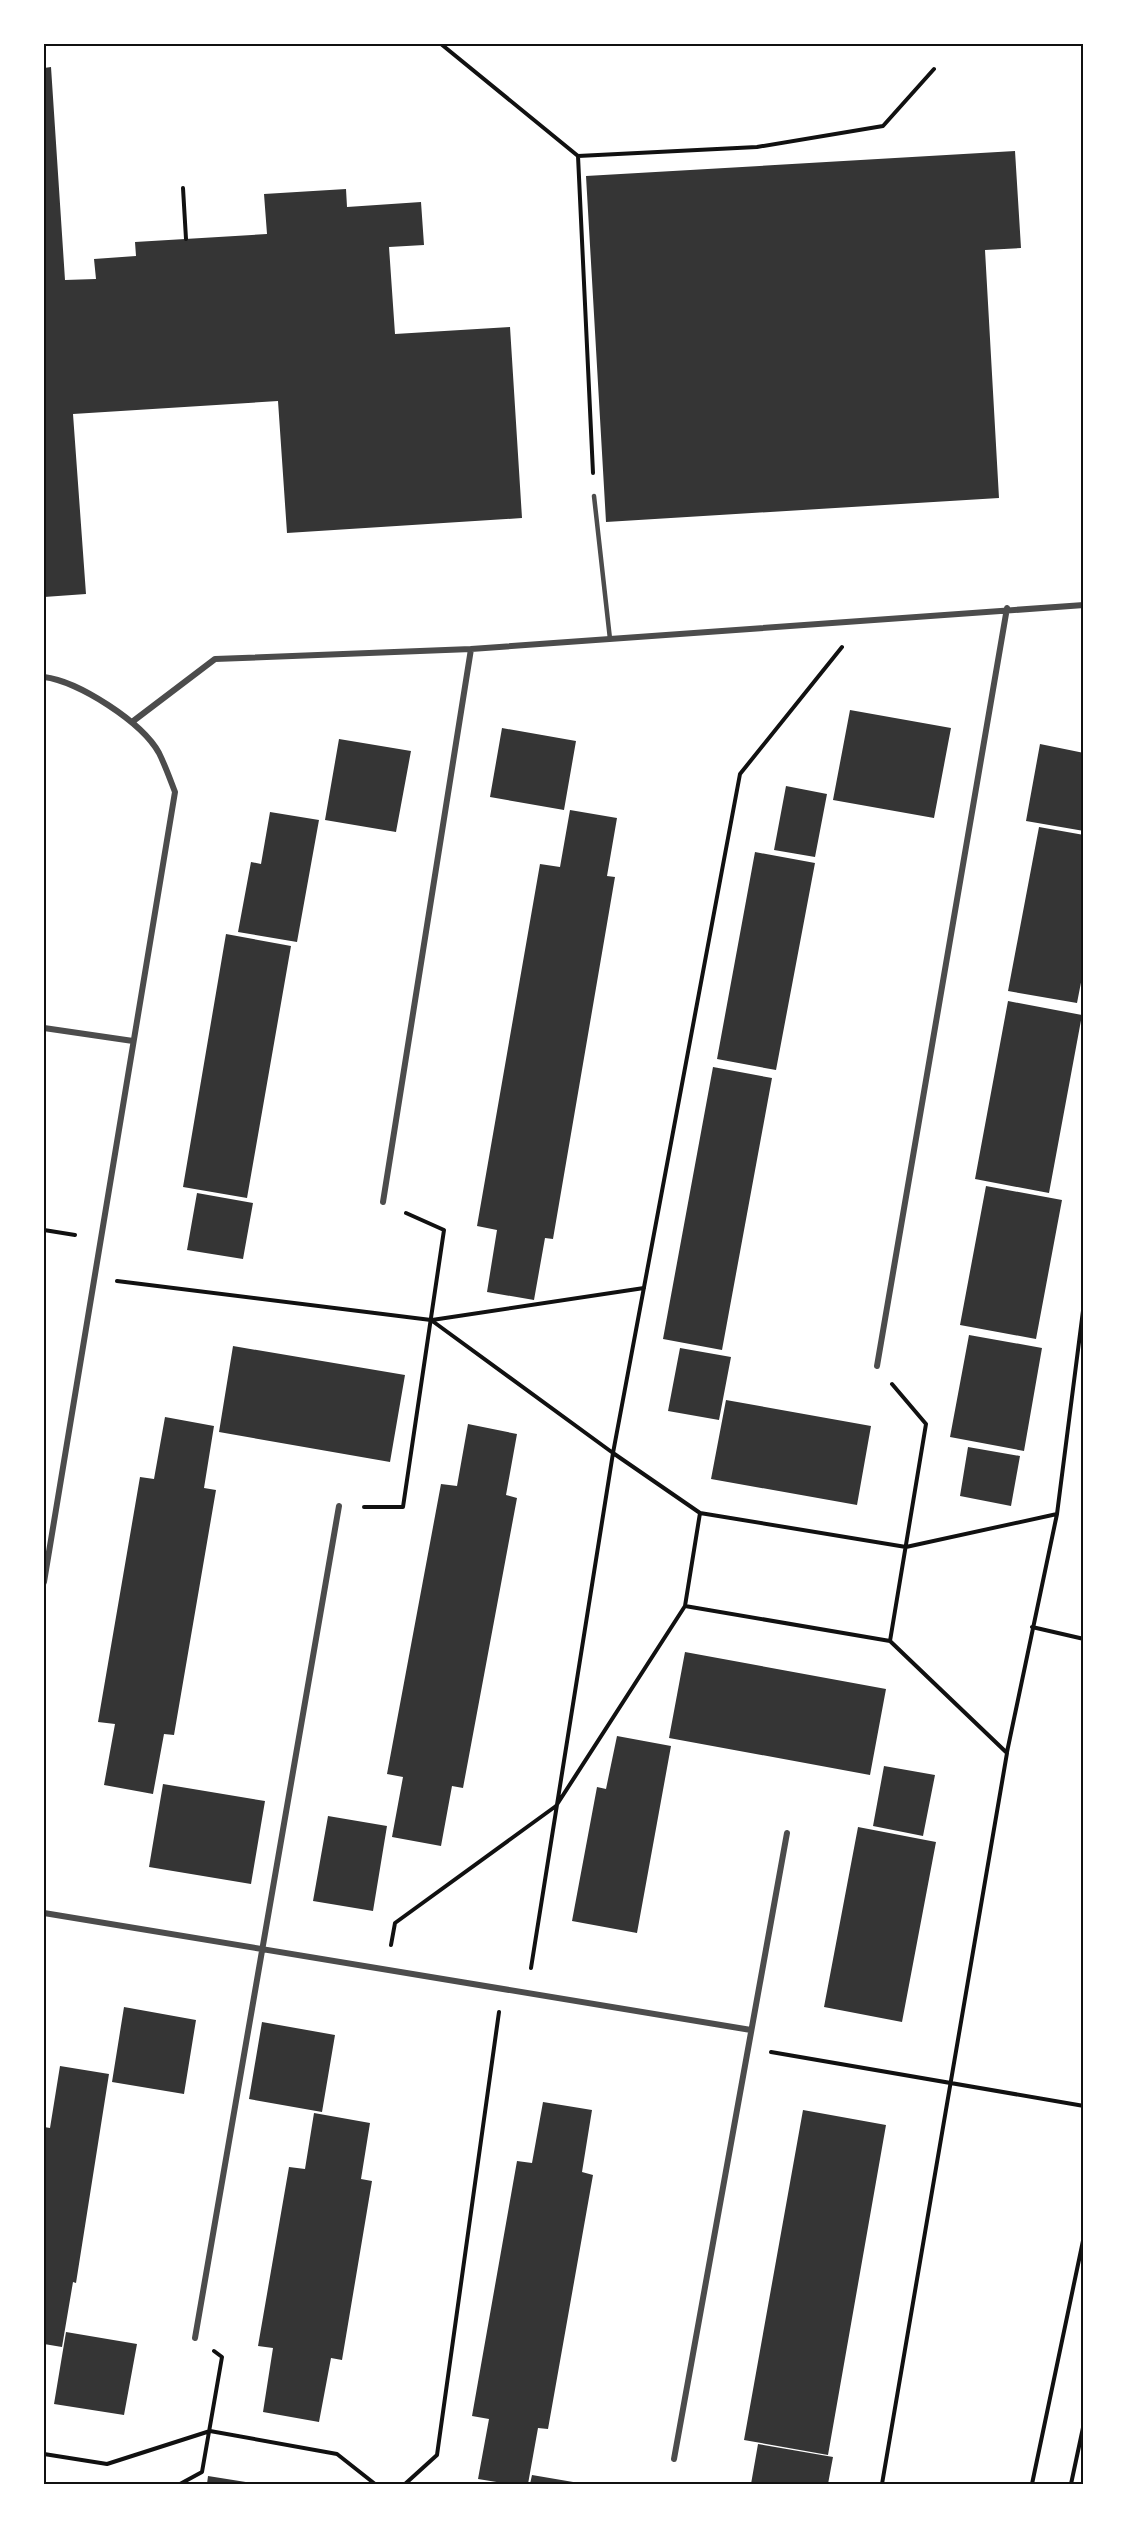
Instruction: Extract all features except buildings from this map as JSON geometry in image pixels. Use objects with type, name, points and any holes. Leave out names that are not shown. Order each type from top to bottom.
[{"type":"street","points":[[132,722],[215,659],[471,649],[1083,604]]},
{"type":"street","points":[[877,1366],[1007,608]]},
{"type":"street","points":[[383,1202],[471,649]]},
{"type":"street","points":[[44,678],[100,698],[132,722],[158,751],[175,792],[44,1582]]},
{"type":"street","points":[[44,1028],[133,1041]]},
{"type":"street","points":[[195,2338],[339,1506]]},
{"type":"street","points":[[674,2459],[787,1833]]},
{"type":"street","points":[[44,1913],[751,2030]]},
{"type":"lane","points":[[594,496],[610,639]]},
{"type":"path","points":[[441,44],[578,156],[757,147],[883,126],[934,69]]},
{"type":"path","points":[[578,156],[594,496]]},
{"type":"path","points":[[183,188],[186,239]]},
{"type":"path","points":[[527,1993],[613,1453],[740,774],[864,619]]},
{"type":"path","points":[[339,1506],[403,1507],[431,1320],[444,1230],[383,1202]]},
{"type":"path","points":[[44,1230],[100,1238]]},
{"type":"path","points":[[94,1278],[431,1320],[644,1288]]},
{"type":"path","points":[[882,2484],[1007,1753],[1057,1514],[1083,1303]]},
{"type":"path","points":[[431,1320],[613,1453],[700,1513],[906,1547],[1057,1514]]},
{"type":"path","points":[[877,1366],[926,1424],[890,1641]]},
{"type":"path","points":[[387,1970],[395,1923],[556,1806],[686,1606],[700,1513]]},
{"type":"path","points":[[686,1606],[890,1641],[1007,1753]]},
{"type":"path","points":[[1032,1627],[1083,1639]]},
{"type":"path","points":[[405,2484],[437,2455],[502,1989]]},
{"type":"path","points":[[748,2048],[1083,2106]]},
{"type":"path","points":[[1032,2484],[1083,2236]]},
{"type":"path","points":[[180,2484],[202,2472],[222,2357],[195,2338]]},
{"type":"path","points":[[1071,2484],[1083,2423]]},
{"type":"path","points":[[44,2454],[107,2464],[210,2431],[337,2454],[375,2484]]}]
